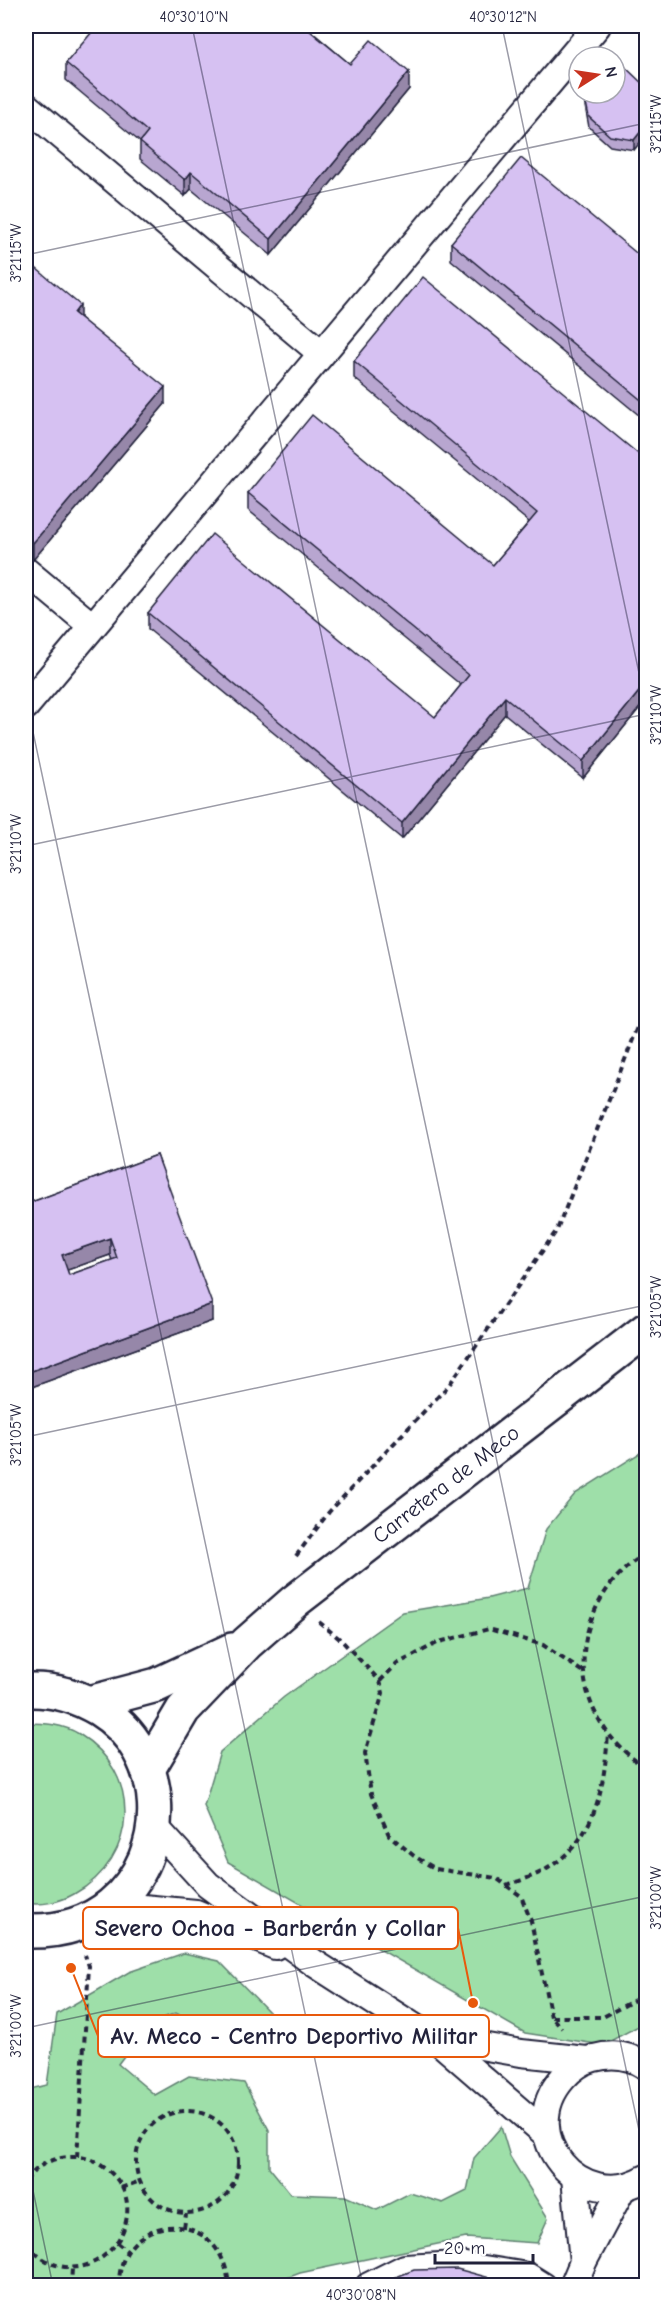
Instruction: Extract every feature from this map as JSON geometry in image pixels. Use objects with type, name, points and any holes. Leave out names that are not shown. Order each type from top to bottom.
[{"type":"street","points":[[26,706],[597,26]]},
{"type":"street","points":[[26,106],[321,352]]},
{"type":"street","points":[[26,571],[92,626]]},
{"type":"street","name":"Carretera de Meco","points":[[247,1643],[295,1601],[646,1330]]},
{"type":"street","points":[[89,1703],[157,1685],[247,1643]]},
{"type":"street","points":[[148,1769],[183,1710],[247,1643]]},
{"type":"street","points":[[31,1686],[66,1694],[89,1703],[108,1715],[125,1730],[139,1748],[148,1769],[155,1797],[155,1827],[147,1856],[132,1883],[111,1905],[90,1918],[68,1928],[32,1936]]},
{"type":"street","points":[[155,1827],[208,1885],[314,1963],[435,2038],[546,2134]]},
{"type":"street","points":[[111,1905],[196,1913],[314,1963]]},
{"type":"street","points":[[435,2038],[520,2053],[587,2060]]},
{"type":"street","points":[[635,2182],[606,2188],[590,2184],[575,2176],[554,2154],[546,2134],[545,2117],[556,2085],[570,2070],[587,2060],[605,2055],[623,2056],[646,2066]]},
{"type":"street","points":[[575,2176],[583,2262]]},
{"type":"street","points":[[573,2286],[583,2262],[635,2182]]},
{"type":"street","points":[[369,2286],[405,2268],[459,2265],[527,2276],[543,2286]]},
{"type":"path","points":[[296,1557],[329,1512],[449,1385],[557,1230],[646,1007]]},
{"type":"path","points":[[646,1554],[630,1563],[603,1593],[586,1631],[584,1672],[594,1712],[608,1734],[616,1745],[646,1769]]},
{"type":"path","points":[[295,1601],[341,1640],[380,1681],[383,1693],[365,1753],[371,1794],[390,1835],[414,1856],[436,1869],[496,1878],[521,1896],[531,1922],[551,2017],[568,2034]]},
{"type":"path","points":[[380,1681],[397,1664],[439,1642],[489,1629],[543,1645],[584,1672]]},
{"type":"path","points":[[506,1886],[545,1870],[568,1852],[584,1833],[598,1805],[605,1776],[608,1734]]},
{"type":"path","points":[[77,2157],[89,1966],[85,1955]]},
{"type":"path","points":[[551,2017],[603,2017],[646,1994]]},
{"type":"path","points":[[183,2110],[195,2111],[218,2120],[235,2143],[239,2159],[237,2176],[229,2192],[218,2204],[202,2211],[186,2214],[169,2210],[154,2202],[143,2190],[136,2174],[138,2145],[151,2125],[171,2112],[183,2110]]},
{"type":"path","points":[[26,2181],[30,2174],[45,2162],[63,2156],[77,2157],[99,2164],[113,2176],[121,2188],[127,2209],[125,2227],[117,2243],[105,2256],[89,2265],[72,2268],[54,2265],[37,2256],[26,2244]]},
{"type":"path","points":[[121,2188],[140,2181]]},
{"type":"path","points":[[184,2228],[186,2214]]},
{"type":"path","points":[[119,2286],[119,2274],[128,2252],[137,2240],[153,2230],[172,2226],[191,2229],[208,2238],[221,2253],[228,2269],[230,2286]]},
{"type":"path","points":[[117,2243],[128,2252]]},
{"type":"path","points":[[71,2286],[72,2268]]},
{"type":"green space","points":[[646,1449],[646,2022],[603,2045],[525,2033],[228,1862],[204,1806],[220,1752],[284,1697],[403,1612],[489,1598],[528,1588],[546,1529],[575,1494]]},
{"type":"green space","points":[[26,1723],[60,1726],[79,1734],[100,1751],[114,1770],[123,1792],[125,1815],[121,1838],[111,1859],[96,1878],[74,1894],[44,1904],[26,1903]]},
{"type":"green space","points":[[184,1953],[219,1961],[275,2018],[264,2046],[236,2054],[207,2029],[176,2013],[149,2023],[118,2064],[155,2095],[189,2076],[244,2083],[269,2130],[269,2167],[291,2194],[345,2196],[377,2210],[410,2193],[443,2203],[467,2191],[474,2158],[501,2127],[510,2157],[548,2218],[537,2243],[466,2238],[300,2273],[268,2285],[26,2285],[26,2090],[47,2085],[57,2014],[129,1972]]},
{"type":"building","points":[[97,26],[304,26],[350,64],[371,40],[409,72],[271,239],[191,172],[185,180],[140,142],[148,132],[66,63]]},
{"type":"building","points":[[627,69],[646,87],[646,125],[634,140],[610,136],[589,117],[586,105],[627,105]]},
{"type":"building","points":[[521,158],[646,261],[646,404],[451,243]]},
{"type":"building","points":[[31,264],[80,305],[74,313],[165,387],[33,543],[26,536],[26,271]]},
{"type":"building","points":[[423,277],[642,457],[646,452],[646,683],[583,761],[505,697],[402,823],[148,613],[212,534],[435,717],[469,675],[248,493],[312,415],[493,565],[537,513],[354,361]]},
{"type":"building","points":[[157,1155],[212,1304],[29,1372],[26,1362],[26,1193],[29,1203]],"holes":[[[110,1238],[117,1258],[69,1275],[62,1255]]]},
{"type":"building","points":[[457,2269],[501,2281],[500,2286],[373,2286],[414,2270]]},
{"type":"place","name":"Av. Meco - Centro Deportivo Militar","points":[[71,1968]]},
{"type":"place","name":"Severo Ochoa - Barberán y Collar","points":[[473,2003]]}]
